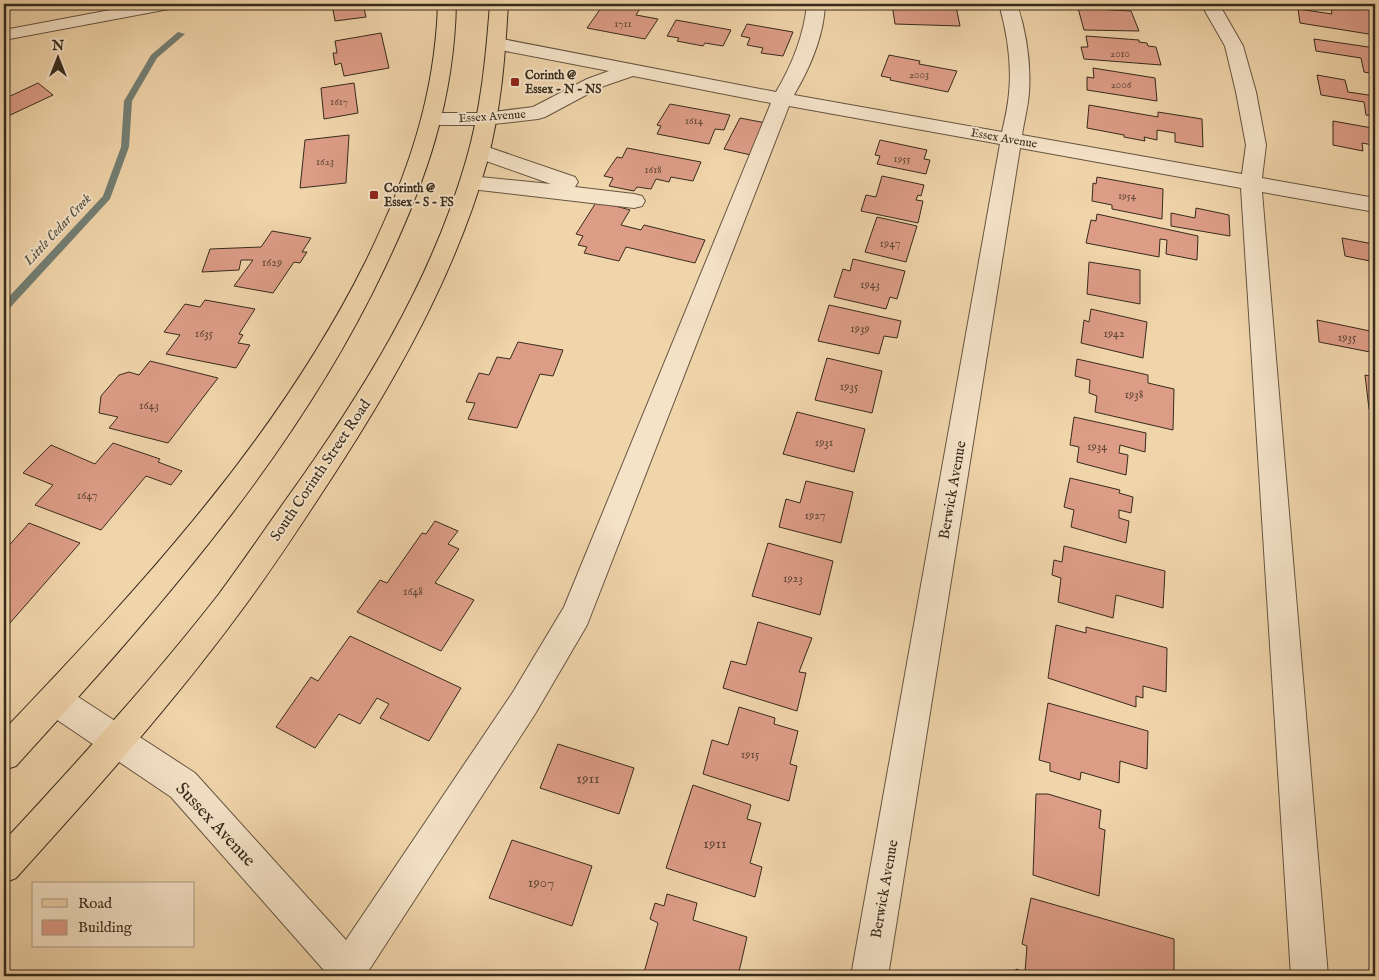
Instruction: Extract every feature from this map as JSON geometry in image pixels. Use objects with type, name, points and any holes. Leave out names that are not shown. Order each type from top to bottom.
[{"type":"main road","points":[[4,754],[159,584],[213,519],[273,437],[359,302],[414,182],[433,119],[446,47],[447,4]]},
{"type":"main road","name":"South Corinth Street Road","points":[[4,866],[118,741],[221,614],[316,480],[367,403],[429,286],[470,183],[491,92],[497,44],[499,4]]},
{"type":"street","points":[[4,35],[169,4]]},
{"type":"street","points":[[350,973],[524,703],[576,615],[782,99],[792,85],[816,19],[816,4]]},
{"type":"street","name":"Berwick Avenue","points":[[870,976],[1019,93],[1019,54],[1008,4]]},
{"type":"street","points":[[1210,4],[1234,46],[1246,92],[1256,145],[1251,183],[1310,976]]},
{"type":"street","name":"Essex Avenue","points":[[497,44],[782,99],[1375,205]]},
{"type":"street","name":"Essex Avenue","points":[[433,119],[485,119],[538,112],[594,83],[632,70]]},
{"type":"street","points":[[470,183],[521,187],[634,201],[597,192],[479,150]]},
{"type":"street","name":"Sussex Avenue","points":[[55,700],[183,786],[350,973]]},
{"type":"building","points":[[332,4],[363,4],[366,17],[335,21]]},
{"type":"building","points":[[612,4],[643,4],[636,15],[658,19],[645,39],[587,28],[601,8],[608,9]]},
{"type":"building","points":[[892,4],[947,4],[947,6],[956,6],[960,26],[895,24]]},
{"type":"building","points":[[1352,4],[1375,4],[1375,35],[1300,23],[1298,9],[1332,14],[1331,7],[1353,10]]},
{"type":"building","points":[[1078,8],[1131,11],[1139,31],[1084,30]]},
{"type":"building","points":[[676,20],[731,30],[723,46],[705,43],[703,46],[677,41],[679,38],[667,36]]},
{"type":"building","points":[[747,24],[793,32],[783,56],[761,53],[763,48],[747,45],[750,38],[741,36]]},
{"type":"building","points":[[381,33],[389,68],[344,76],[341,63],[335,65],[333,53],[337,53],[335,41]]},
{"type":"building","points":[[1086,36],[1139,40],[1139,42],[1147,43],[1148,46],[1156,47],[1161,65],[1084,59],[1081,47],[1088,47]]},
{"type":"building","points":[[1314,39],[1375,48],[1375,74],[1364,72],[1361,58],[1316,51]]},
{"type":"building","points":[[889,55],[920,61],[919,64],[957,71],[948,92],[890,80],[891,78],[881,76]]},
{"type":"building","points":[[1093,68],[1155,78],[1157,101],[1087,90],[1087,77],[1094,78]]},
{"type":"building","points":[[1317,75],[1345,80],[1348,92],[1375,96],[1375,125],[1373,116],[1366,115],[1364,102],[1321,95]]},
{"type":"building","points":[[38,83],[53,95],[4,118],[4,99]]},
{"type":"building","points":[[354,83],[358,113],[324,119],[321,88]]},
{"type":"building","points":[[670,104],[730,115],[724,130],[715,129],[709,144],[657,134],[661,126],[657,125]]},
{"type":"building","points":[[1089,105],[1158,117],[1158,112],[1202,119],[1203,147],[1175,142],[1175,133],[1157,130],[1157,140],[1144,137],[1145,141],[1087,128]]},
{"type":"building","points":[[740,118],[766,123],[751,155],[724,149]]},
{"type":"building","points":[[1333,121],[1372,128],[1372,134],[1375,134],[1375,156],[1373,145],[1362,143],[1363,151],[1333,145]]},
{"type":"building","points":[[349,135],[346,183],[300,188],[305,140]]},
{"type":"building","points":[[880,140],[927,150],[924,159],[930,160],[926,174],[877,164],[880,156],[875,155]]},
{"type":"building","points":[[627,148],[701,162],[693,181],[671,177],[669,182],[656,179],[651,189],[637,187],[634,191],[609,186],[613,178],[604,176],[617,157],[622,158]]},
{"type":"building","points":[[882,176],[924,185],[921,196],[918,195],[916,200],[923,201],[918,223],[861,211],[866,195],[876,197]]},
{"type":"building","points":[[1097,177],[1163,189],[1162,219],[1112,209],[1112,205],[1092,201],[1093,183],[1096,184]]},
{"type":"building","points":[[597,201],[630,210],[621,225],[641,230],[644,225],[705,240],[695,263],[626,247],[619,261],[584,253],[587,247],[578,245],[583,236],[576,234]]},
{"type":"building","points":[[1196,208],[1229,215],[1230,236],[1171,226],[1171,213],[1195,218]]},
{"type":"building","points":[[1097,214],[1198,236],[1197,260],[1166,254],[1167,240],[1160,239],[1159,257],[1086,243],[1091,220],[1096,221]]},
{"type":"building","points":[[877,217],[917,226],[906,262],[865,252]]},
{"type":"building","points":[[272,231],[311,238],[302,252],[307,252],[300,263],[294,262],[273,293],[234,286],[253,260],[241,260],[239,270],[202,272],[210,249],[261,247]]},
{"type":"building","points":[[1342,238],[1373,244],[1375,262],[1345,256]]},
{"type":"building","points":[[853,259],[905,271],[897,299],[890,297],[886,309],[834,297],[843,269],[850,271]]},
{"type":"building","points":[[1089,262],[1140,270],[1140,304],[1087,294]]},
{"type":"building","points":[[205,300],[255,309],[239,334],[243,335],[238,343],[250,345],[236,368],[166,354],[180,335],[164,332],[185,304],[200,307]]},
{"type":"building","points":[[829,305],[901,321],[897,338],[884,336],[879,354],[818,341]]},
{"type":"building","points":[[1091,309],[1147,322],[1143,358],[1081,343],[1084,320],[1089,322]]},
{"type":"building","points":[[1317,320],[1375,332],[1375,353],[1319,342]]},
{"type":"building","points":[[518,342],[563,350],[553,376],[540,374],[517,428],[468,419],[475,403],[466,402],[479,373],[489,375],[497,357],[510,359]]},
{"type":"building","points":[[827,358],[882,371],[872,413],[815,400]]},
{"type":"building","points":[[1077,359],[1148,375],[1148,383],[1174,389],[1173,430],[1095,412],[1097,396],[1089,393],[1090,380],[1075,376]]},
{"type":"building","points":[[150,361],[218,378],[168,443],[109,428],[118,417],[99,413],[101,396],[119,375],[129,372],[139,375]]},
{"type":"building","points":[[1372,369],[1375,369],[1375,411],[1369,409],[1365,375],[1374,377]]},
{"type":"building","points":[[797,412],[865,429],[854,472],[783,454]]},
{"type":"building","points":[[1074,417],[1146,433],[1145,452],[1120,445],[1119,453],[1128,455],[1126,475],[1077,462],[1079,447],[1070,445]]},
{"type":"building","points":[[113,443],[160,459],[158,462],[182,471],[171,485],[146,476],[101,530],[35,505],[53,485],[23,473],[51,445],[95,464]]},
{"type":"building","points":[[1070,478],[1120,490],[1119,493],[1133,497],[1131,513],[1119,510],[1119,518],[1129,521],[1126,543],[1071,527],[1074,510],[1064,507]]},
{"type":"building","points":[[806,481],[853,492],[841,543],[779,527],[786,499],[800,503]]},
{"type":"building","points":[[435,521],[458,531],[448,544],[459,549],[435,583],[474,600],[441,651],[357,612],[380,580],[387,583],[422,533],[426,534]]},
{"type":"building","points":[[29,523],[80,543],[10,623],[4,620],[4,551]]},
{"type":"building","points":[[1370,527],[1375,529],[1375,558]]},
{"type":"building","points":[[768,543],[833,561],[820,615],[752,596]]},
{"type":"building","points":[[1064,546],[1165,571],[1163,608],[1116,595],[1113,618],[1058,602],[1061,578],[1052,575],[1054,560],[1062,562]]},
{"type":"building","points":[[758,622],[812,638],[799,672],[806,673],[797,711],[723,688],[731,661],[746,665]]},
{"type":"building","points":[[1056,625],[1086,633],[1086,627],[1167,648],[1166,692],[1143,686],[1143,698],[1136,696],[1136,707],[1048,678]]},
{"type":"building","points":[[350,636],[461,688],[429,741],[380,718],[389,704],[377,698],[360,724],[339,714],[315,748],[276,727],[311,677],[318,681]]},
{"type":"building","points":[[1048,703],[1148,731],[1147,769],[1120,761],[1119,783],[1081,772],[1080,780],[1050,771],[1050,763],[1039,760]]},
{"type":"building","points":[[739,707],[775,718],[774,724],[798,731],[790,764],[797,766],[789,801],[703,774],[712,740],[728,745]]},
{"type":"building","points":[[558,744],[634,768],[619,814],[540,788]]},
{"type":"building","points":[[693,785],[751,805],[747,819],[761,823],[750,863],[762,867],[755,897],[666,868]]},
{"type":"building","points":[[1036,794],[1048,794],[1101,810],[1099,828],[1105,830],[1099,896],[1033,875]]},
{"type":"building","points":[[512,840],[592,866],[572,926],[489,898]]},
{"type":"building","points":[[667,894],[697,903],[693,920],[747,937],[738,976],[643,976],[658,923],[650,919],[655,903],[664,906]]},
{"type":"building","points":[[1031,898],[1174,939],[1174,976],[1015,976],[1016,969],[1025,972],[1027,946],[1022,944]]},
{"type":"waterway","name":"Little Cedar Creek","points":[[4,308],[107,197],[125,147],[128,101],[154,57],[181,34]]},
{"type":"place","name":"Corinth @ Essex - N - NS","points":[[515,82]]},
{"type":"place","name":"Corinth @ Essex - S - FS","points":[[374,195]]}]
